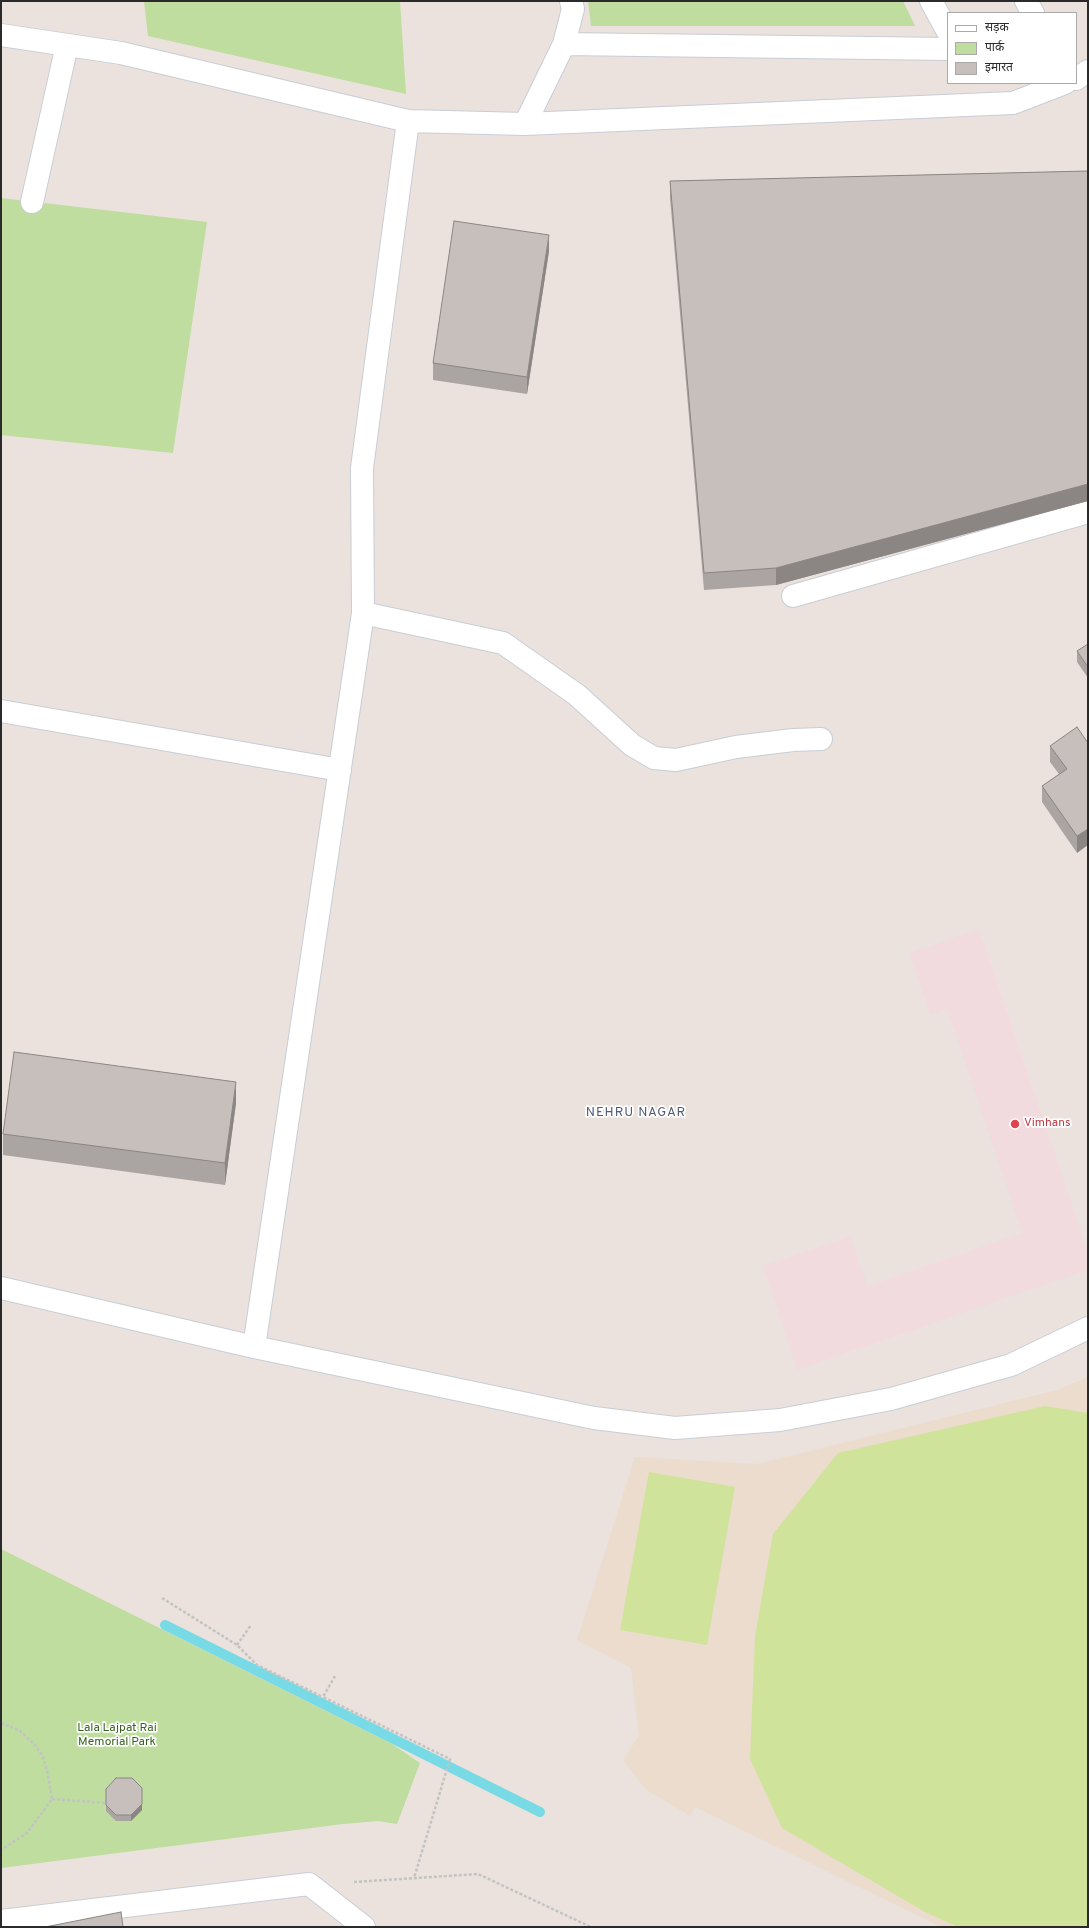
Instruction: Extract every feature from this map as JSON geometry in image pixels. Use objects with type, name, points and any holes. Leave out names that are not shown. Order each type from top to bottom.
[{"type":"street","points":[[525,124],[564,44],[573,9],[571,1]]},
{"type":"street","points":[[931,1],[947,30]]},
{"type":"street","points":[[1,35],[121,53],[408,121],[525,124],[1013,103],[1058,84]]},
{"type":"street","points":[[564,44],[947,49]]},
{"type":"street","points":[[32,202],[67,45]]},
{"type":"street","points":[[254,1347],[363,613],[362,468],[408,121]]},
{"type":"street","points":[[792,596],[1088,512]]},
{"type":"street","points":[[363,613],[503,644],[577,695],[632,745],[654,758],[676,760],[736,747],[793,740],[822,739]]},
{"type":"street","points":[[1,710],[340,770]]},
{"type":"street","points":[[1,1288],[254,1347],[594,1418],[675,1428],[780,1420],[891,1399],[1011,1365],[1088,1328]]},
{"type":"street","points":[[1,1921],[309,1884],[364,1927]]},
{"type":"path","points":[[162,1598],[237,1645],[257,1664],[450,1759],[414,1878]]},
{"type":"path","points":[[237,1645],[251,1625]]},
{"type":"path","points":[[323,1697],[335,1676]]},
{"type":"path","points":[[1,1723],[19,1730],[35,1745],[42,1756],[47,1770],[52,1799],[27,1833],[1,1850]]},
{"type":"path","points":[[52,1799],[106,1803]]},
{"type":"path","points":[[309,1884],[478,1874],[591,1927]]},
{"type":"shaded area","name":"Vimhans","points":[[979,929],[1088,1252],[1088,1270],[797,1370],[763,1266],[850,1236],[868,1286],[1022,1233],[947,1009],[930,1015],[909,953]]},
{"type":"shaded area","points":[[1088,1377],[1088,1927],[941,1927],[695,1807],[690,1816],[645,1789],[623,1760],[639,1736],[631,1668],[577,1640],[635,1457],[757,1464],[1057,1390]]},
{"type":"green space","points":[[144,1],[400,1],[406,94],[148,36]]},
{"type":"green space","points":[[588,1],[903,1],[915,26],[591,26]]},
{"type":"green space","points":[[1,198],[207,222],[173,453],[1,435]]},
{"type":"green space","points":[[1045,1406],[1088,1413],[1088,1927],[958,1927],[925,1912],[782,1828],[750,1759],[755,1636],[773,1534],[838,1453]]},
{"type":"green space","points":[[649,1472],[735,1487],[707,1645],[620,1630]]},
{"type":"green space","name":"Lala Lajpat Rai Memorial Park","points":[[1,1549],[392,1744],[420,1763],[397,1824],[378,1821],[343,1824],[1,1868]]},
{"type":"building","points":[[1088,171],[1088,484],[776,568],[704,573],[670,181]]},
{"type":"building","points":[[454,221],[549,235],[527,377],[433,363]]},
{"type":"building","points":[[1088,644],[1088,667],[1077,651]]},
{"type":"building","points":[[1077,727],[1088,743],[1088,829],[1077,836],[1042,786],[1067,769],[1050,746]]},
{"type":"building","points":[[14,1052],[236,1082],[225,1163],[3,1134]]},
{"type":"building","points":[[116,1778],[132,1778],[142,1788],[142,1804],[131,1815],[116,1815],[106,1805],[106,1789]]},
{"type":"building","points":[[121,1912],[123,1927],[45,1927]]},
{"type":"waterway","points":[[165,1625],[540,1812]]},
{"type":"place","name":"Vimhans","points":[[1015,1124]]},
{"type":"district","name":"NEHRU NAGAR","points":[[636,1113]]}]
